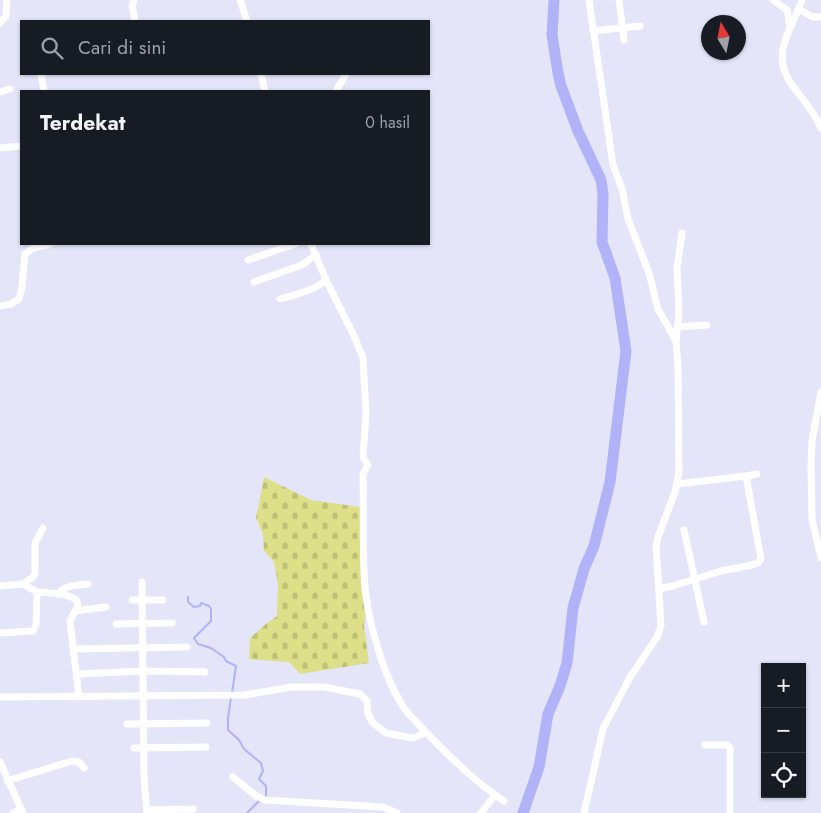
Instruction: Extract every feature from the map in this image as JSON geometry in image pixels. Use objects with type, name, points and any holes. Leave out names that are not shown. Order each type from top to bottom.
[{"type":"street","points":[[0,23],[6,16],[7,0]]},
{"type":"street","points":[[134,0],[132,5],[135,20]]},
{"type":"street","points":[[240,0],[247,20]]},
{"type":"street","points":[[589,0],[613,165],[622,189],[628,218],[650,273],[658,309],[676,341]]},
{"type":"street","points":[[619,0],[624,40]]},
{"type":"street","points":[[773,0],[786,10],[797,10],[813,18],[821,17]]},
{"type":"street","points":[[802,0],[783,44],[784,74],[788,82],[815,114],[821,128]]},
{"type":"street","points":[[786,10],[790,27]]},
{"type":"street","points":[[593,31],[640,26]]},
{"type":"street","points":[[41,75],[44,90]]},
{"type":"street","points":[[261,75],[265,90]]},
{"type":"street","points":[[337,90],[345,75]]},
{"type":"street","points":[[0,92],[10,89]]},
{"type":"street","points":[[0,148],[20,146]]},
{"type":"street","points":[[584,813],[603,729],[629,678],[659,632],[661,615],[656,546],[677,484],[680,460],[676,341],[678,328],[677,268],[682,233]]},
{"type":"street","points":[[0,306],[11,304],[18,299],[22,287],[25,254],[33,248],[46,245]]},
{"type":"street","points":[[248,260],[293,245]]},
{"type":"street","points":[[311,245],[363,358],[366,407],[363,457],[368,465],[363,474],[364,566],[369,611],[384,662],[399,701],[408,714],[464,770],[504,801]]},
{"type":"street","points":[[254,282],[302,265],[316,255]]},
{"type":"street","points":[[280,299],[311,290],[326,280]]},
{"type":"street","points":[[678,328],[707,325]]},
{"type":"street","points":[[821,392],[812,441],[811,466],[812,520],[821,558]]},
{"type":"street","points":[[677,484],[757,474]]},
{"type":"street","points":[[658,589],[721,571],[752,566],[759,562],[761,559],[746,476]]},
{"type":"street","points":[[0,586],[24,584],[35,574],[35,543],[43,528]]},
{"type":"street","points":[[684,530],[704,622]]},
{"type":"street","points":[[142,582],[144,777],[147,812],[193,809]]},
{"type":"street","points":[[24,584],[37,592],[76,598],[78,605],[70,621],[80,697]]},
{"type":"street","points":[[58,594],[69,586],[88,584]]},
{"type":"street","points":[[0,633],[33,631],[36,625],[37,592]]},
{"type":"street","points":[[132,600],[163,600]]},
{"type":"street","points":[[75,611],[106,607]]},
{"type":"street","points":[[116,624],[172,623]]},
{"type":"street","points":[[74,649],[187,647]]},
{"type":"street","points":[[76,674],[143,671],[206,672]]},
{"type":"street","points":[[0,698],[238,695],[292,687],[338,688],[364,696],[367,701],[368,714],[373,723],[386,733],[412,738],[426,733]]},
{"type":"street","points":[[126,724],[207,723]]},
{"type":"street","points":[[706,745],[727,745],[730,748],[730,813]]},
{"type":"street","points":[[134,748],[206,747]]},
{"type":"street","points":[[7,780],[72,761],[79,762],[84,768]]},
{"type":"street","points":[[0,762],[22,811],[13,813]]},
{"type":"street","points":[[232,777],[256,796],[265,800],[383,807],[397,813]]},
{"type":"street","points":[[481,813],[495,795]]},
{"type":"green space","points":[[264,477],[311,500],[360,507],[366,612],[364,625],[369,663],[300,674],[289,662],[249,659],[250,638],[277,616],[278,585],[274,562],[264,551],[263,534],[256,518]]},
{"type":"waterway","points":[[523,813],[539,767],[548,714],[567,663],[573,608],[584,569],[594,546],[610,482],[626,351],[615,278],[602,242],[603,193],[601,180],[578,131],[558,73],[552,35],[554,0]]},
{"type":"waterway","points":[[188,597],[188,602],[194,607],[200,606],[201,603],[209,606],[211,609],[211,621],[194,638],[198,644],[211,648],[224,657],[226,661],[236,666],[232,693]]},
{"type":"waterway","points":[[231,698],[228,730],[239,740],[244,749],[261,763],[263,771],[259,779],[266,786],[266,798]]},
{"type":"waterway","points":[[247,813],[260,800]]}]
